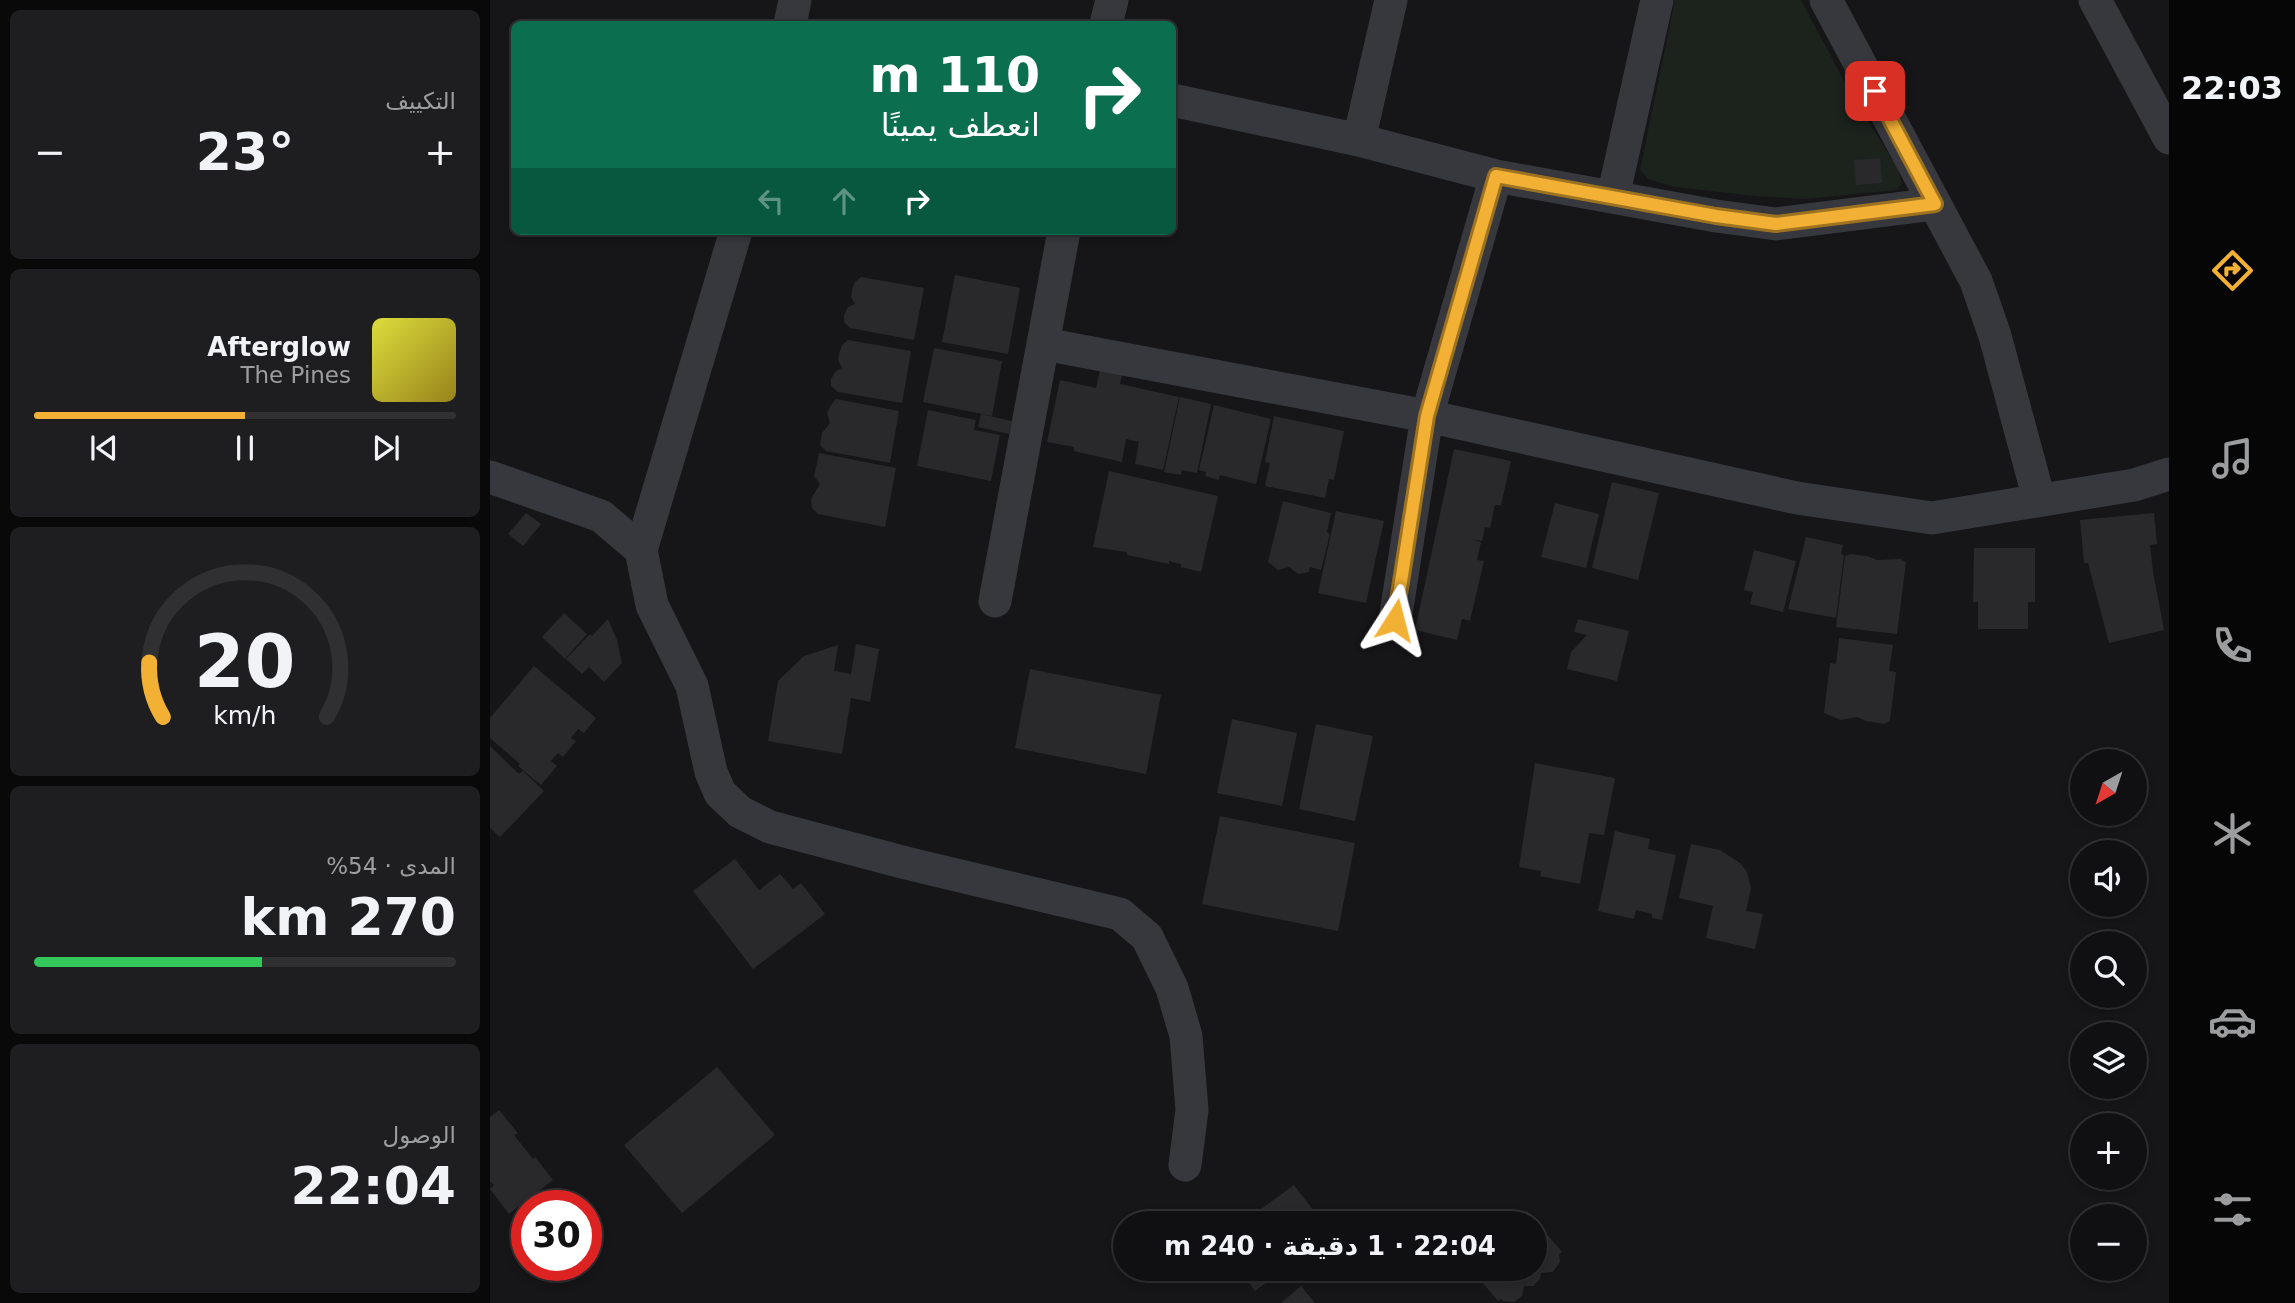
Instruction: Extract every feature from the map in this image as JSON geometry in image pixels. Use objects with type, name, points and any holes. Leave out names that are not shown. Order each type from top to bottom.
[{"type":"street","points":[[791,21],[795,0]]},
{"type":"street","points":[[1107,21],[1112,0]]},
{"type":"street","points":[[1359,140],[1391,0]]},
{"type":"street","points":[[1613,197],[1657,0]]},
{"type":"street","points":[[1826,0],[1976,281],[1995,336],[2039,499]]},
{"type":"street","points":[[2095,0],[2169,138]]},
{"type":"street","points":[[1176,101],[1359,140],[1496,176],[1716,216],[1776,224],[1935,204]]},
{"type":"street","points":[[1395,620],[1427,416],[1496,176]]},
{"type":"street","points":[[735,235],[640,550],[652,605],[692,686],[711,772],[720,793],[740,812],[770,827],[906,863],[1120,914],[1147,937],[1172,988],[1186,1036],[1192,1110],[1185,1165]]},
{"type":"street","points":[[995,601],[1063,235]]},
{"type":"street","points":[[1044,344],[1427,416],[1797,498],[1932,518],[2134,485],[2169,474]]},
{"type":"street","points":[[490,477],[601,516],[640,550]]},
{"type":"shaded area","points":[[1675,0],[1801,0],[1851,94],[1898,169],[1902,184],[1896,190],[1805,199],[1675,187],[1648,179],[1640,170]]},
{"type":"building","points":[[1880,158],[1882,183],[1856,185],[1854,160]]},
{"type":"building","points":[[955,275],[1020,288],[1008,354],[942,342]]},
{"type":"building","points":[[861,277],[924,288],[914,340],[850,328],[844,322],[848,307],[855,304],[851,297],[852,290]]},
{"type":"building","points":[[848,340],[911,351],[902,403],[838,392],[831,386],[831,379],[836,371],[842,368],[838,360],[839,354],[842,345]]},
{"type":"building","points":[[934,348],[1002,361],[992,416],[923,402]]},
{"type":"building","points":[[1100,369],[1122,374],[1120,384],[1179,397],[1163,470],[1135,464],[1139,442],[1126,439],[1122,462],[1074,451],[1074,447],[1047,442],[1060,380],[1096,388]]},
{"type":"building","points":[[1180,397],[1211,404],[1197,473],[1182,470],[1181,475],[1164,472]]},
{"type":"building","points":[[836,399],[899,411],[890,463],[826,451],[820,445],[822,433],[830,423],[827,413]]},
{"type":"building","points":[[1214,405],[1271,419],[1256,484],[1220,475],[1219,480],[1205,476],[1206,472],[1199,470]]},
{"type":"building","points":[[928,410],[976,420],[974,430],[1000,435],[991,481],[917,466]]},
{"type":"building","points":[[981,414],[1012,421],[1009,434],[978,427]]},
{"type":"building","points":[[1274,416],[1344,431],[1334,480],[1329,479],[1325,498],[1265,486],[1270,463],[1265,462]]},
{"type":"building","points":[[1454,449],[1511,461],[1501,505],[1495,505],[1490,528],[1485,527],[1482,541],[1470,539],[1481,542],[1477,560],[1484,561],[1470,621],[1462,619],[1457,640],[1415,630]]},
{"type":"building","points":[[819,453],[896,468],[885,527],[818,514],[812,508],[811,499],[820,484],[814,476]]},
{"type":"building","points":[[1109,471],[1218,496],[1201,572],[1169,561],[1169,564],[1127,555],[1127,552],[1093,547]]},
{"type":"building","points":[[1612,482],[1659,493],[1638,580],[1592,568]]},
{"type":"building","points":[[1283,501],[1331,513],[1327,532],[1330,534],[1321,570],[1310,567],[1309,572],[1298,574],[1289,567],[1278,570],[1268,562]]},
{"type":"building","points":[[1555,503],[1599,514],[1586,568],[1541,557]]},
{"type":"building","points":[[1336,511],[1384,521],[1366,603],[1318,593]]},
{"type":"building","points":[[526,513],[541,524],[523,546],[508,534]]},
{"type":"building","points":[[2154,513],[2157,544],[2150,545],[2164,630],[2109,643],[2088,563],[2084,563],[2080,520]]},
{"type":"building","points":[[1806,537],[1843,545],[1836,618],[1788,609]]},
{"type":"building","points":[[1974,548],[2035,548],[2035,602],[2028,602],[2028,629],[1978,629],[1978,602],[1973,602]]},
{"type":"building","points":[[1754,550],[1796,561],[1783,612],[1750,604],[1753,592],[1744,590]]},
{"type":"building","points":[[1850,554],[1877,560],[1900,559],[1906,562],[1897,634],[1836,627],[1845,556]]},
{"type":"building","points":[[564,613],[587,634],[565,659],[542,637]]},
{"type":"building","points":[[608,619],[617,640],[622,663],[604,682],[589,667],[582,674],[566,659]]},
{"type":"building","points":[[1578,619],[1629,631],[1617,681],[1567,669],[1571,652],[1587,635],[1574,632]]},
{"type":"building","points":[[1839,638],[1893,645],[1889,671],[1896,672],[1890,721],[1884,724],[1857,717],[1841,720],[1824,713],[1830,663],[1836,664]]},
{"type":"building","points":[[856,644],[879,649],[870,702],[851,698],[842,754],[768,741],[778,681],[804,656],[838,645],[834,671],[851,674]]},
{"type":"building","points":[[534,666],[596,718],[584,733],[578,729],[571,738],[576,741],[563,757],[558,753],[551,761],[557,766],[541,785],[490,738],[490,718]]},
{"type":"building","points":[[1030,669],[1161,695],[1146,774],[1015,748]]},
{"type":"building","points":[[1232,719],[1297,733],[1282,806],[1217,793]]},
{"type":"building","points":[[1316,724],[1373,736],[1355,821],[1299,809]]},
{"type":"building","points":[[490,746],[519,774],[523,771],[544,791],[500,837],[490,828]]},
{"type":"building","points":[[1535,763],[1615,778],[1604,835],[1589,833],[1580,884],[1540,876],[1541,871],[1519,867]]},
{"type":"building","points":[[1220,816],[1355,843],[1338,931],[1202,904]]},
{"type":"building","points":[[1615,831],[1650,839],[1648,849],[1676,855],[1662,920],[1636,910],[1634,919],[1598,911]]},
{"type":"building","points":[[1691,844],[1720,850],[1740,863],[1747,872],[1751,888],[1746,911],[1763,914],[1755,949],[1706,938],[1713,906],[1679,898]]},
{"type":"building","points":[[735,859],[759,890],[780,874],[793,889],[801,883],[825,914],[753,969],[693,891]]},
{"type":"building","points":[[717,1067],[775,1135],[682,1213],[624,1145]]},
{"type":"building","points":[[499,1110],[518,1133],[514,1135],[553,1180],[540,1190],[511,1190],[509,1214],[490,1189],[494,1185],[490,1181],[490,1117]]},
{"type":"building","points":[[1294,1185],[1314,1211],[1258,1211]]},
{"type":"building","points":[[1547,1234],[1562,1252],[1559,1254],[1560,1262],[1553,1272],[1547,1272]]},
{"type":"building","points":[[1248,1281],[1269,1281],[1255,1291]]},
{"type":"building","points":[[1481,1281],[1538,1281],[1533,1286],[1524,1286],[1522,1296],[1514,1302],[1501,1299],[1498,1301]]},
{"type":"building","points":[[1301,1286],[1315,1303],[1281,1303]]},
{"type":"route","points":[[1395,620],[1427,416],[1496,176],[1716,216],[1776,224],[1935,204],[1875,91]]}]
